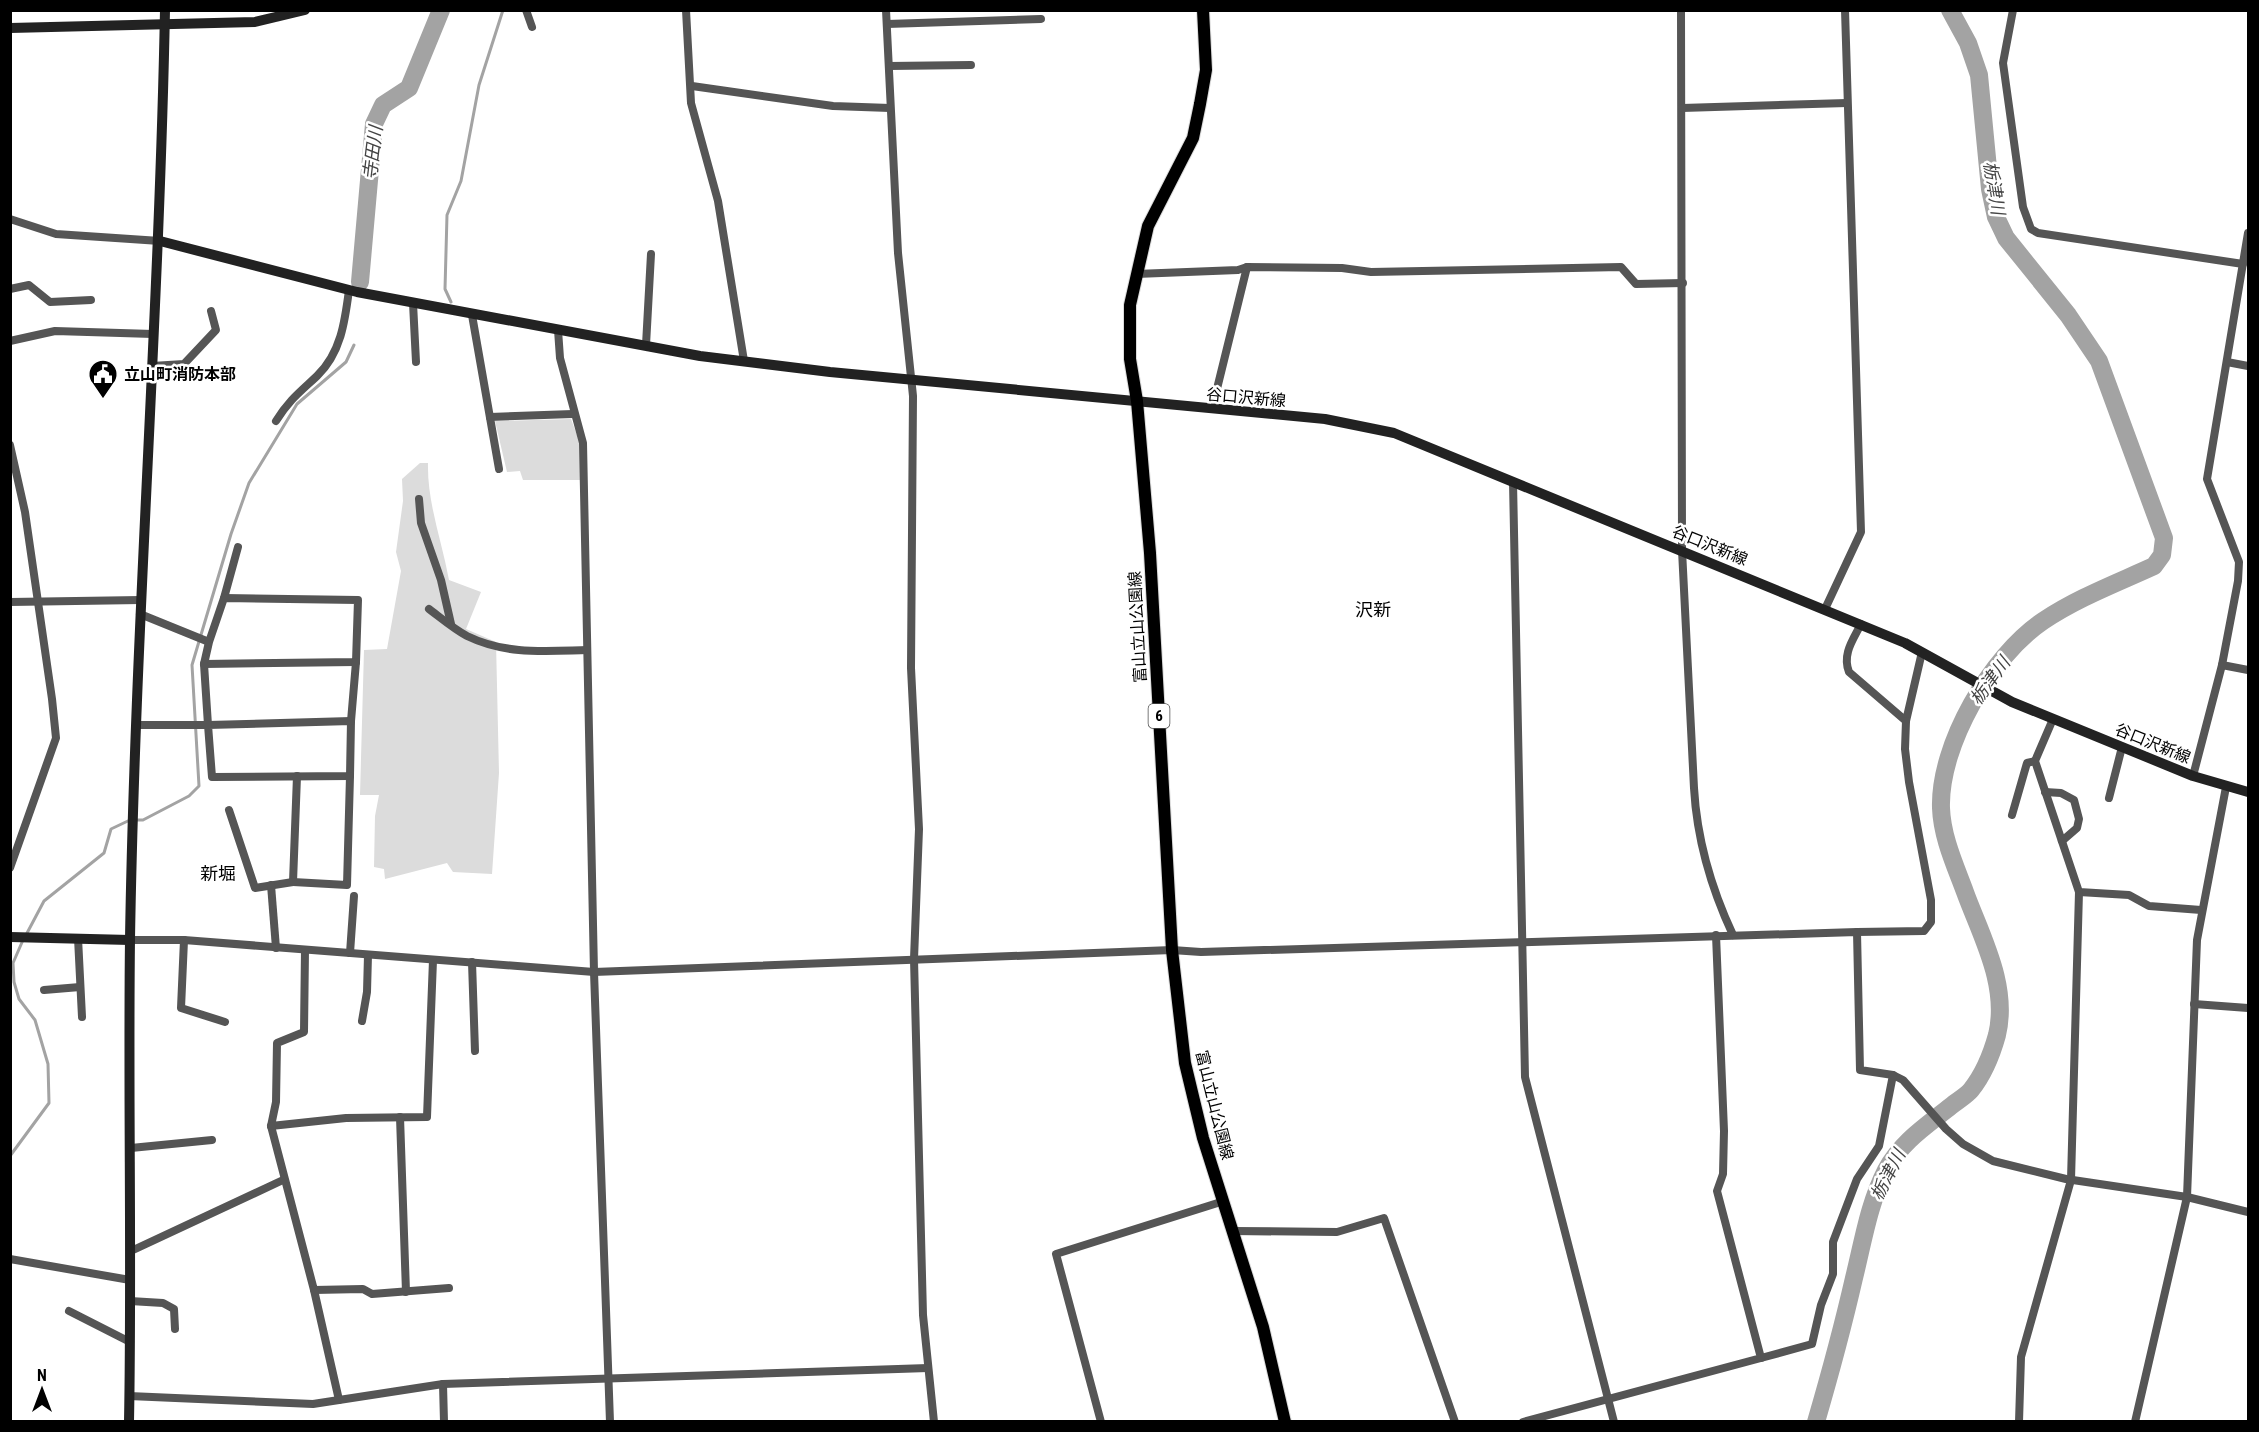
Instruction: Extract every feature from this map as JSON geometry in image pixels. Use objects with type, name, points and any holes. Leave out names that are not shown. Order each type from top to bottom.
[{"type":"main road","name":"富山立山公園線","points":[[1203,10],[1206,70],[1193,138],[1148,226],[1136,274],[1129,326],[1150,553],[1172,950],[1185,1063],[1203,1138],[1263,1327],[1285,1422]]},
{"type":"street","points":[[129,1422],[130,940],[140,614],[153,334],[160,241],[165,10]]},
{"type":"street","points":[[10,28],[255,22],[304,10]]},
{"type":"street","points":[[526,10],[532,27]]},
{"type":"street","points":[[686,10],[692,86],[691,103],[718,201],[744,361]]},
{"type":"street","points":[[886,10],[898,253],[911,380],[912,705],[919,829],[914,959],[923,1315],[933,1422]]},
{"type":"street","points":[[1681,10],[1682,550],[1696,827],[1717,902],[1733,935]]},
{"type":"street","points":[[1825,609],[1861,532],[1845,10]]},
{"type":"street","points":[[2013,10],[2003,63],[2025,218],[2031,229],[2038,233],[2243,264]]},
{"type":"street","points":[[887,24],[1041,19]]},
{"type":"street","points":[[888,66],[970,65]]},
{"type":"street","points":[[692,86],[833,106],[890,108]]},
{"type":"street","points":[[1682,108],[1847,103]]},
{"type":"street","points":[[10,219],[56,234],[160,241]]},
{"type":"street","points":[[2193,776],[2222,665],[2239,562],[2207,479],[2248,233]]},
{"type":"street","name":"谷口沢新線","points":[[160,241],[349,290],[472,315],[744,361],[911,380],[1361,424],[1394,433],[1861,624],[1922,652],[2012,702],[2193,776],[2226,788],[2248,792]]},
{"type":"street","points":[[646,345],[651,254]]},
{"type":"street","points":[[1136,274],[1238,270],[1247,267],[1342,268],[1371,272],[1621,267],[1636,284],[1683,283]]},
{"type":"street","points":[[1212,409],[1247,267]]},
{"type":"street","points":[[10,289],[29,285],[51,302],[91,300]]},
{"type":"street","points":[[276,421],[288,402],[318,375],[336,349],[346,315],[349,290]]},
{"type":"street","points":[[413,303],[416,362]]},
{"type":"street","points":[[152,366],[184,364],[216,330],[211,311]]},
{"type":"street","points":[[472,315],[499,470]]},
{"type":"street","points":[[558,330],[560,358],[573,414],[583,443],[594,972],[610,1422]]},
{"type":"street","points":[[10,341],[55,331],[153,334]]},
{"type":"street","points":[[2227,362],[2248,366]]},
{"type":"street","points":[[490,417],[573,414]]},
{"type":"street","points":[[10,446],[25,512],[56,738],[10,868]]},
{"type":"street","points":[[1513,482],[1524,1077],[1614,1422]]},
{"type":"street","points":[[419,499],[421,523],[441,580],[451,624]]},
{"type":"street","points":[[238,547],[204,664],[212,777],[350,776]]},
{"type":"street","points":[[224,598],[358,600],[351,721],[347,885],[293,882],[255,888],[229,810]]},
{"type":"street","points":[[10,602],[141,600]]},
{"type":"street","points":[[429,609],[467,635],[515,652],[587,650]]},
{"type":"street","points":[[140,614],[209,642]]},
{"type":"street","points":[[1861,624],[1848,650],[1845,663],[1849,672],[1906,721]]},
{"type":"street","points":[[10,937],[184,940],[594,972],[1172,950],[1201,952],[1924,931],[1931,922],[1931,900],[1905,749],[1906,721],[1922,652]]},
{"type":"street","points":[[204,664],[356,662]]},
{"type":"street","points":[[2222,665],[2248,670]]},
{"type":"street","points":[[2019,1422],[2021,1358],[2071,1180],[2079,892],[2035,761],[2053,719]]},
{"type":"street","points":[[137,725],[351,721]]},
{"type":"street","points":[[2109,798],[2122,747]]},
{"type":"street","points":[[2012,815],[2027,763],[2035,761]]},
{"type":"street","points":[[293,882],[297,776]]},
{"type":"street","points":[[2135,1422],[2187,1197],[2194,1004],[2201,910],[2226,788]]},
{"type":"street","points":[[2045,792],[2061,793],[2074,800],[2077,807],[2077,828],[2061,841]]},
{"type":"street","points":[[271,885],[276,948]]},
{"type":"street","points":[[2079,892],[2129,895],[2149,906],[2201,910]]},
{"type":"street","points":[[350,953],[354,896]]},
{"type":"street","points":[[1857,932],[1860,1070],[1893,1075],[1903,1080],[1946,1129],[1963,1144],[1993,1161],[2071,1180],[2187,1197],[2248,1212]]},
{"type":"street","points":[[1716,936],[1724,1131],[1723,1174],[1717,1191],[1761,1358]]},
{"type":"street","points":[[78,938],[82,1017]]},
{"type":"street","points":[[184,940],[181,1008],[225,1022]]},
{"type":"street","points":[[305,950],[304,1032],[277,1043],[276,1101],[271,1126],[283,1180],[314,1290],[339,1400]]},
{"type":"street","points":[[362,1021],[367,992],[368,955]]},
{"type":"street","points":[[271,1126],[346,1118],[427,1117],[433,960]]},
{"type":"street","points":[[472,962],[475,1051]]},
{"type":"street","points":[[44,990],[80,987]]},
{"type":"street","points":[[2194,1004],[2248,1008]]},
{"type":"street","points":[[1523,1422],[1812,1344],[1821,1305],[1833,1274],[1833,1242],[1840,1230],[1857,1179],[1879,1146],[1893,1075]]},
{"type":"street","points":[[400,1117],[406,1292]]},
{"type":"street","points":[[130,1148],[212,1140]]},
{"type":"street","points":[[131,1251],[283,1180]]},
{"type":"street","points":[[1101,1422],[1056,1254],[1224,1201]]},
{"type":"street","points":[[1233,1231],[1337,1232],[1384,1218],[1455,1422]]},
{"type":"street","points":[[10,1259],[130,1280]]},
{"type":"street","points":[[314,1290],[363,1289],[372,1294],[449,1288]]},
{"type":"street","points":[[130,1301],[163,1303],[174,1310],[175,1329]]},
{"type":"street","points":[[69,1311],[130,1342]]},
{"type":"street","points":[[129,1396],[313,1404],[443,1384],[928,1368]]},
{"type":"street","points":[[443,1384],[444,1422]]},
{"type":"shaded area","points":[[571,419],[580,443],[581,480],[523,480],[520,471],[507,472],[495,421]]},
{"type":"shaded area","points":[[420,463],[428,463],[432,507],[449,580],[481,592],[466,629],[496,642],[499,773],[492,874],[453,872],[447,863],[385,879],[384,869],[374,867],[375,816],[379,795],[360,795],[364,650],[387,649],[401,571],[396,552],[403,501],[402,479]]},
{"type":"waterway","name":"寺田川","points":[[360,282],[374,124],[383,105],[409,88],[441,10]]},
{"type":"waterway","points":[[451,302],[445,289],[447,215],[461,181],[479,85],[503,10]]},
{"type":"waterway","name":"栃津川","points":[[1816,1422],[1871,1209],[1886,1170],[1899,1151],[1915,1135],[1971,1090],[1987,1064],[1997,1035],[2000,1016],[1996,979],[1985,943],[1950,851],[1942,819],[1943,783],[1959,730],[1987,679],[2024,636],[2069,605],[2154,566],[2162,555],[2164,538],[2099,361],[2068,315],[2006,238],[1996,217],[1990,189],[1979,75],[1968,43],[1950,10]]},
{"type":"waterway","points":[[136,820],[143,820],[189,796],[199,786],[192,665],[231,534],[249,483],[297,404],[346,362],[354,345]]},
{"type":"waterway","points":[[26,935],[44,901],[104,853],[111,829],[130,820]]},
{"type":"waterway","points":[[10,1156],[49,1103],[48,1064],[35,1020],[19,999],[14,982],[13,963],[23,940]]},
{"type":"place","name":"立山町消防本部","points":[[103,400]]},
{"type":"district","name":"沢新","points":[[1373,610]]},
{"type":"district","name":"新堀","points":[[218,874]]}]
